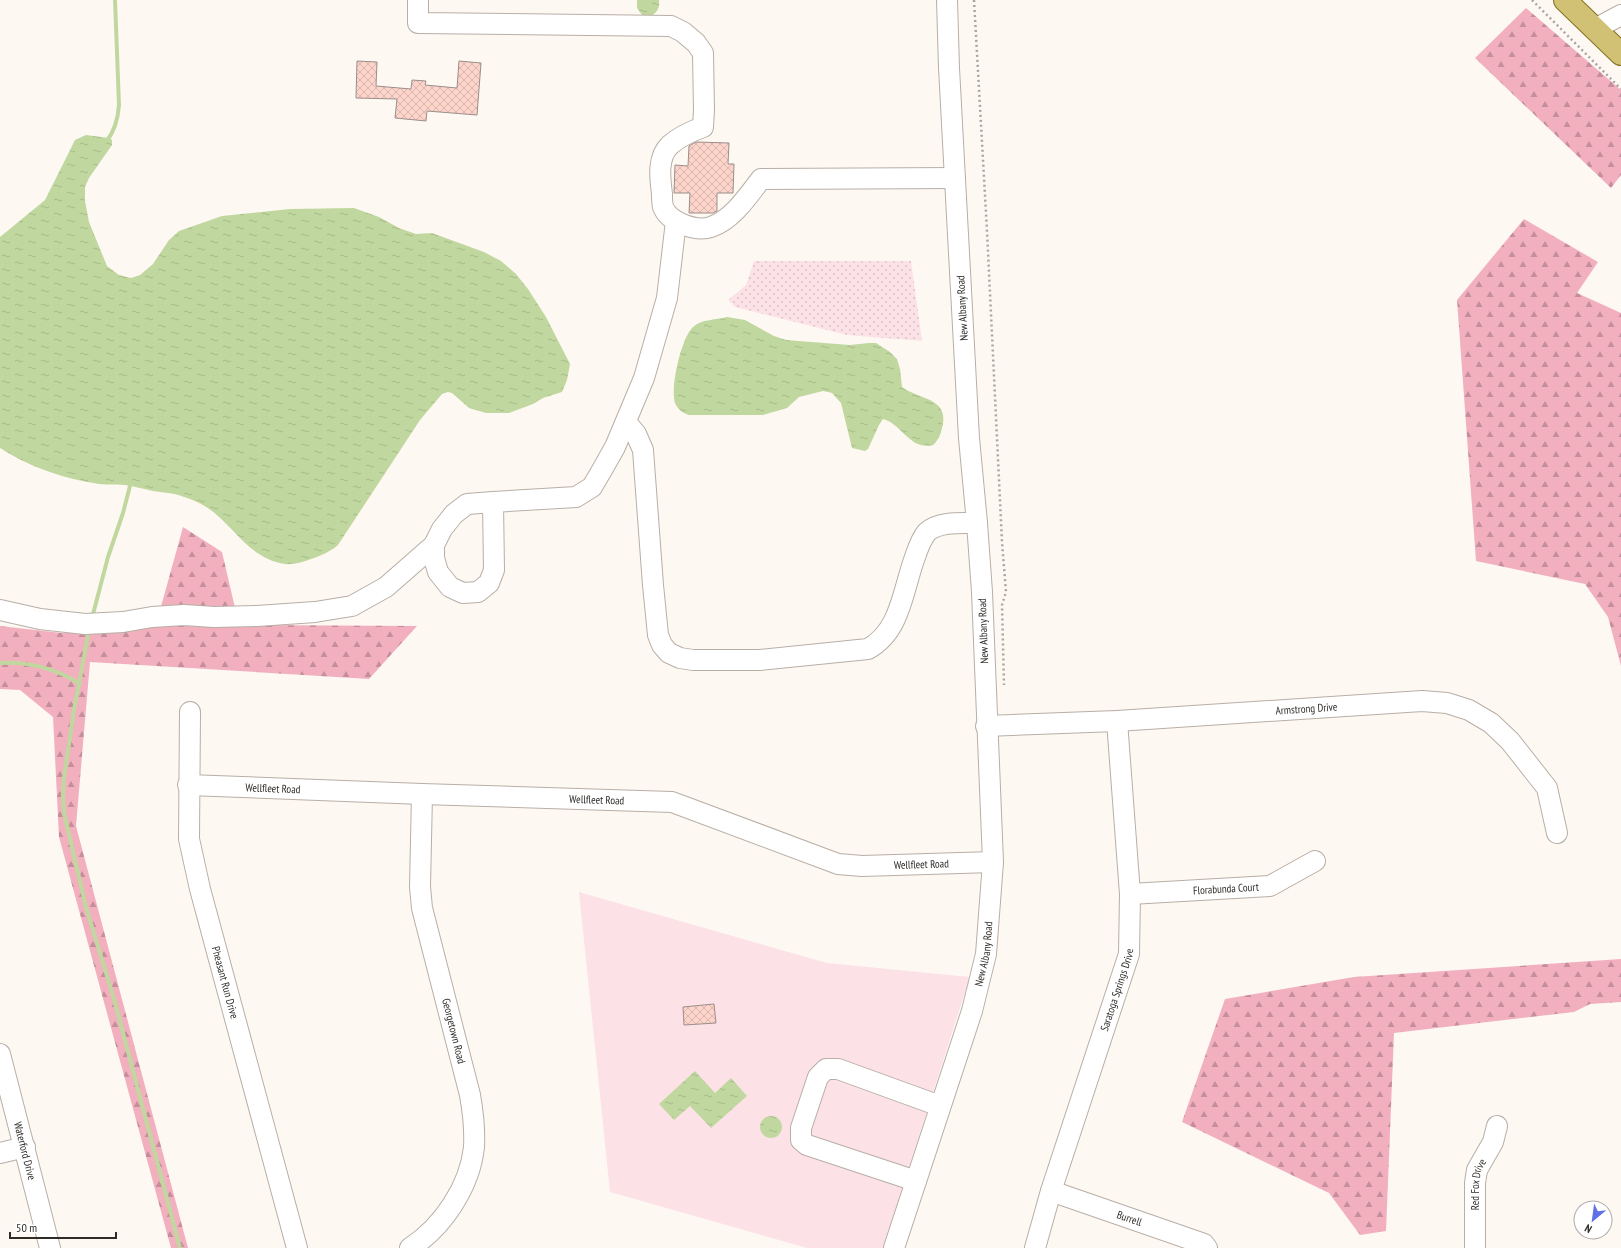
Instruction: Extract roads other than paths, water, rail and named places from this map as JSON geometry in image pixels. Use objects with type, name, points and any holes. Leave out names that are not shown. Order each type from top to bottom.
[{"type":"main road","points":[[1565,0],[1621,54]]},
{"type":"street","points":[[418,0],[418,23],[671,26],[683,32],[696,43],[703,53],[703,127],[690,132],[670,145],[661,161],[660,178],[663,207],[676,221],[690,228],[710,227],[727,218],[761,179],[955,178]]},
{"type":"street","name":"New Albany Road","points":[[894,1248],[972,1011],[986,954],[993,862],[977,523],[970,466],[947,0]]},
{"type":"street","points":[[1595,29],[1621,15]]},
{"type":"street","points":[[0,610],[40,619],[85,624],[123,622],[184,614],[214,617],[257,616],[315,612],[352,606],[386,587],[434,545],[442,529],[454,514],[466,504],[576,497],[592,487],[615,447],[644,378],[667,298],[676,221]]},
{"type":"street","points":[[626,422],[636,434],[643,450],[658,635],[662,646],[669,653],[680,658],[706,661],[760,660],[868,649],[878,644],[885,637],[891,627],[897,615],[920,543],[928,532],[940,526],[953,523],[977,523]]},
{"type":"street","points":[[434,545],[434,558],[438,572],[450,587],[463,593],[478,592],[489,583],[494,570],[493,502]]},
{"type":"street","name":"Armstrong Drive","points":[[986,726],[1116,721],[1422,701],[1447,703],[1469,710],[1491,723],[1510,741],[1547,788],[1557,833]]},
{"type":"street","name":"Pheasant Run Drive","points":[[190,712],[188,785],[189,838],[200,889],[297,1248]]},
{"type":"street","name":"Saratoga Springs Drive","points":[[1035,1248],[1051,1192],[1129,954],[1130,894],[1116,721]]},
{"type":"street","name":"Wellfleet Road","points":[[188,785],[672,802],[838,864],[862,866],[993,862]]},
{"type":"street","name":"Georgetown Road","points":[[410,1248],[419,1242],[442,1218],[460,1192],[468,1173],[474,1148],[474,1122],[470,1095],[422,908],[420,887],[422,794]]},
{"type":"street","name":"Florabunda Court","points":[[1130,894],[1270,886],[1315,861]]},
{"type":"street","name":"Waterford Drive","points":[[0,1054],[50,1248]]},
{"type":"street","points":[[916,1181],[807,1145],[801,1140],[801,1128],[818,1076],[826,1069],[838,1069],[940,1106]]},
{"type":"street","name":"Red Fox Drive","points":[[1475,1248],[1476,1170],[1493,1142],[1497,1126]]},
{"type":"street","points":[[0,1153],[25,1147]]},
{"type":"street","name":"Burrell","points":[[1051,1192],[1204,1244],[1207,1248]]},
{"type":"water","points":[[637,0],[659,0],[656,12],[650,17],[642,15],[637,8]]},
{"type":"water","points":[[86,135],[109,138],[112,140],[112,145],[89,178],[85,187],[85,201],[89,222],[107,266],[119,275],[131,278],[140,275],[153,264],[169,240],[179,231],[222,216],[290,209],[354,208],[379,217],[399,228],[416,234],[432,233],[484,252],[501,261],[516,274],[528,289],[546,317],[570,364],[567,380],[562,392],[543,398],[533,404],[509,413],[486,413],[469,408],[452,393],[448,392],[442,394],[420,420],[338,545],[328,552],[305,561],[290,564],[271,560],[259,554],[248,546],[209,509],[190,499],[175,494],[131,486],[99,484],[73,479],[35,466],[11,455],[0,448],[0,237],[45,200],[75,140]]},
{"type":"water","points":[[727,317],[745,320],[774,336],[786,340],[850,345],[876,343],[890,352],[897,359],[902,387],[930,400],[941,409],[943,423],[939,438],[933,445],[925,446],[918,444],[895,426],[883,419],[868,449],[865,451],[852,448],[841,403],[832,393],[823,391],[799,397],[787,408],[763,415],[689,415],[683,412],[675,403],[674,386],[675,375],[684,341],[696,324]]},
{"type":"water","points":[[695,1071],[715,1093],[731,1078],[747,1096],[711,1128],[690,1106],[674,1120],[659,1104]]},
{"type":"water","points":[[771,1116],[779,1119],[782,1127],[779,1135],[771,1138],[763,1135],[760,1127],[763,1119]]},
{"type":"waterway","points":[[107,141],[116,124],[119,105],[115,0]]},
{"type":"waterway","points":[[92,618],[108,557],[123,513],[131,482]]},
{"type":"waterway","points":[[89,630],[74,710],[64,778],[64,813],[86,907],[114,999],[180,1248]]},
{"type":"waterway","points":[[0,663],[21,663],[42,667],[62,674],[80,684]]}]
